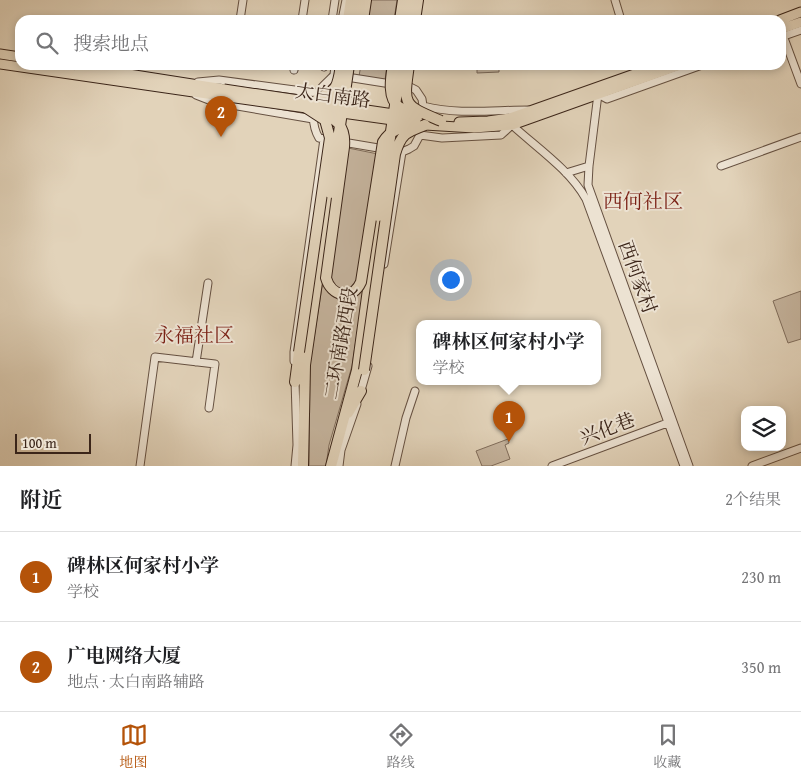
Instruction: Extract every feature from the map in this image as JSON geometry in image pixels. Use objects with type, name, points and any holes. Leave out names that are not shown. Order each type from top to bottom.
[{"type":"highway","points":[[349,15],[351,0]]},
{"type":"highway","points":[[357,15],[359,0]]},
{"type":"highway","points":[[364,15],[366,0]]},
{"type":"highway","points":[[401,15],[403,0]]},
{"type":"highway","points":[[408,15],[410,0]]},
{"type":"highway","points":[[416,15],[418,0]]},
{"type":"highway","points":[[312,103],[333,90],[338,84],[340,70]]},
{"type":"highway","points":[[303,466],[305,365],[348,70]]},
{"type":"highway","points":[[312,103],[345,96],[351,89],[355,70]]},
{"type":"highway","points":[[392,70],[390,87],[397,106],[421,121]]},
{"type":"highway","name":"二环南路西段","points":[[360,370],[373,255],[400,70]]},
{"type":"highway","points":[[408,70],[405,93],[408,101],[417,111],[441,121]]},
{"type":"highway","points":[[312,103],[334,119],[344,131],[344,146],[326,278],[334,292],[342,295],[349,294],[358,288],[363,272],[383,142],[392,131],[421,121]]},
{"type":"highway","points":[[295,382],[330,138],[325,120],[312,103]]},
{"type":"highway","points":[[342,424],[360,370],[395,154],[400,139],[421,121]]},
{"type":"highway","points":[[363,272],[373,255],[368,236]]},
{"type":"highway","points":[[322,248],[330,238]]},
{"type":"highway","points":[[322,248],[327,264]]},
{"type":"highway","points":[[342,424],[361,391]]},
{"type":"highway","name":"二环南路西段","points":[[331,466],[342,424]]},
{"type":"main road","points":[[786,18],[801,12]]},
{"type":"main road","points":[[786,31],[801,22]]},
{"type":"main road","points":[[0,54],[15,56]]},
{"type":"main road","name":"太白南路","points":[[0,64],[15,66]]},
{"type":"main road","name":"太白南路","points":[[50,70],[190,87]]},
{"type":"main road","name":"太白南路","points":[[98,70],[190,87],[312,103],[421,121]]},
{"type":"main road","points":[[421,121],[464,122],[510,118],[634,70]]},
{"type":"main road","points":[[421,121],[474,128],[512,125],[666,70]]},
{"type":"street","points":[[241,15],[243,0]]},
{"type":"street","points":[[303,15],[305,0]]},
{"type":"street","points":[[333,15],[335,0]]},
{"type":"street","points":[[343,15],[346,0]]},
{"type":"street","points":[[420,15],[422,0]]},
{"type":"street","points":[[615,0],[620,15]]},
{"type":"street","points":[[786,32],[801,30]]},
{"type":"street","points":[[786,44],[801,84]]},
{"type":"street","points":[[334,70],[334,75],[312,103],[313,119],[319,138],[402,152],[414,146],[420,135],[423,106],[422,99],[416,90],[410,87],[334,75]]},
{"type":"street","points":[[410,87],[412,70]]},
{"type":"street","points":[[598,94],[607,99],[688,70]]},
{"type":"street","points":[[190,87],[219,80],[312,103]]},
{"type":"street","points":[[190,87],[214,102],[313,119]]},
{"type":"street","name":"西何家村","points":[[598,94],[588,186],[684,466]]},
{"type":"street","points":[[423,106],[449,112],[464,113],[534,110]]},
{"type":"street","points":[[420,135],[442,138],[501,135],[512,125]]},
{"type":"street","name":"西何家村","points":[[512,125],[566,173],[580,188],[586,199],[670,422],[689,466]]},
{"type":"street","points":[[721,166],[801,137]]},
{"type":"street","points":[[295,466],[297,445],[294,352],[324,139]]},
{"type":"street","points":[[339,466],[341,450],[367,375],[402,152]]},
{"type":"street","points":[[566,173],[589,166]]},
{"type":"street","points":[[196,362],[208,283]]},
{"type":"street","points":[[140,466],[155,356],[215,364],[209,408]]},
{"type":"street","points":[[395,466],[414,391]]},
{"type":"street","name":"兴化巷","points":[[552,466],[670,422]]},
{"type":"street","points":[[752,466],[801,448]]},
{"type":"shaded area","points":[[371,0],[397,0],[395,15],[369,15]]},
{"type":"shaded area","points":[[360,70],[386,70],[385,80],[359,76]]},
{"type":"shaded area","points":[[477,70],[499,70],[499,72],[477,73]]},
{"type":"shaded area","points":[[348,148],[378,154],[358,282],[353,288],[344,292],[330,282]]},
{"type":"shaded area","points":[[323,280],[330,293],[364,287],[352,366],[329,445],[326,466],[309,466],[310,364]]},
{"type":"shaded area","points":[[801,291],[801,339],[788,343],[773,301]]},
{"type":"shaded area","points":[[508,439],[509,443],[505,445],[510,459],[491,466],[482,466],[476,451]]},
{"type":"place","name":"广电网络大厦","points":[[221,137]]},
{"type":"place","name":"碑林区何家村小学","points":[[509,442]]},
{"type":"district","name":"西何社区","points":[[643,201]]},
{"type":"district","name":"永福社区","points":[[194,335]]}]
